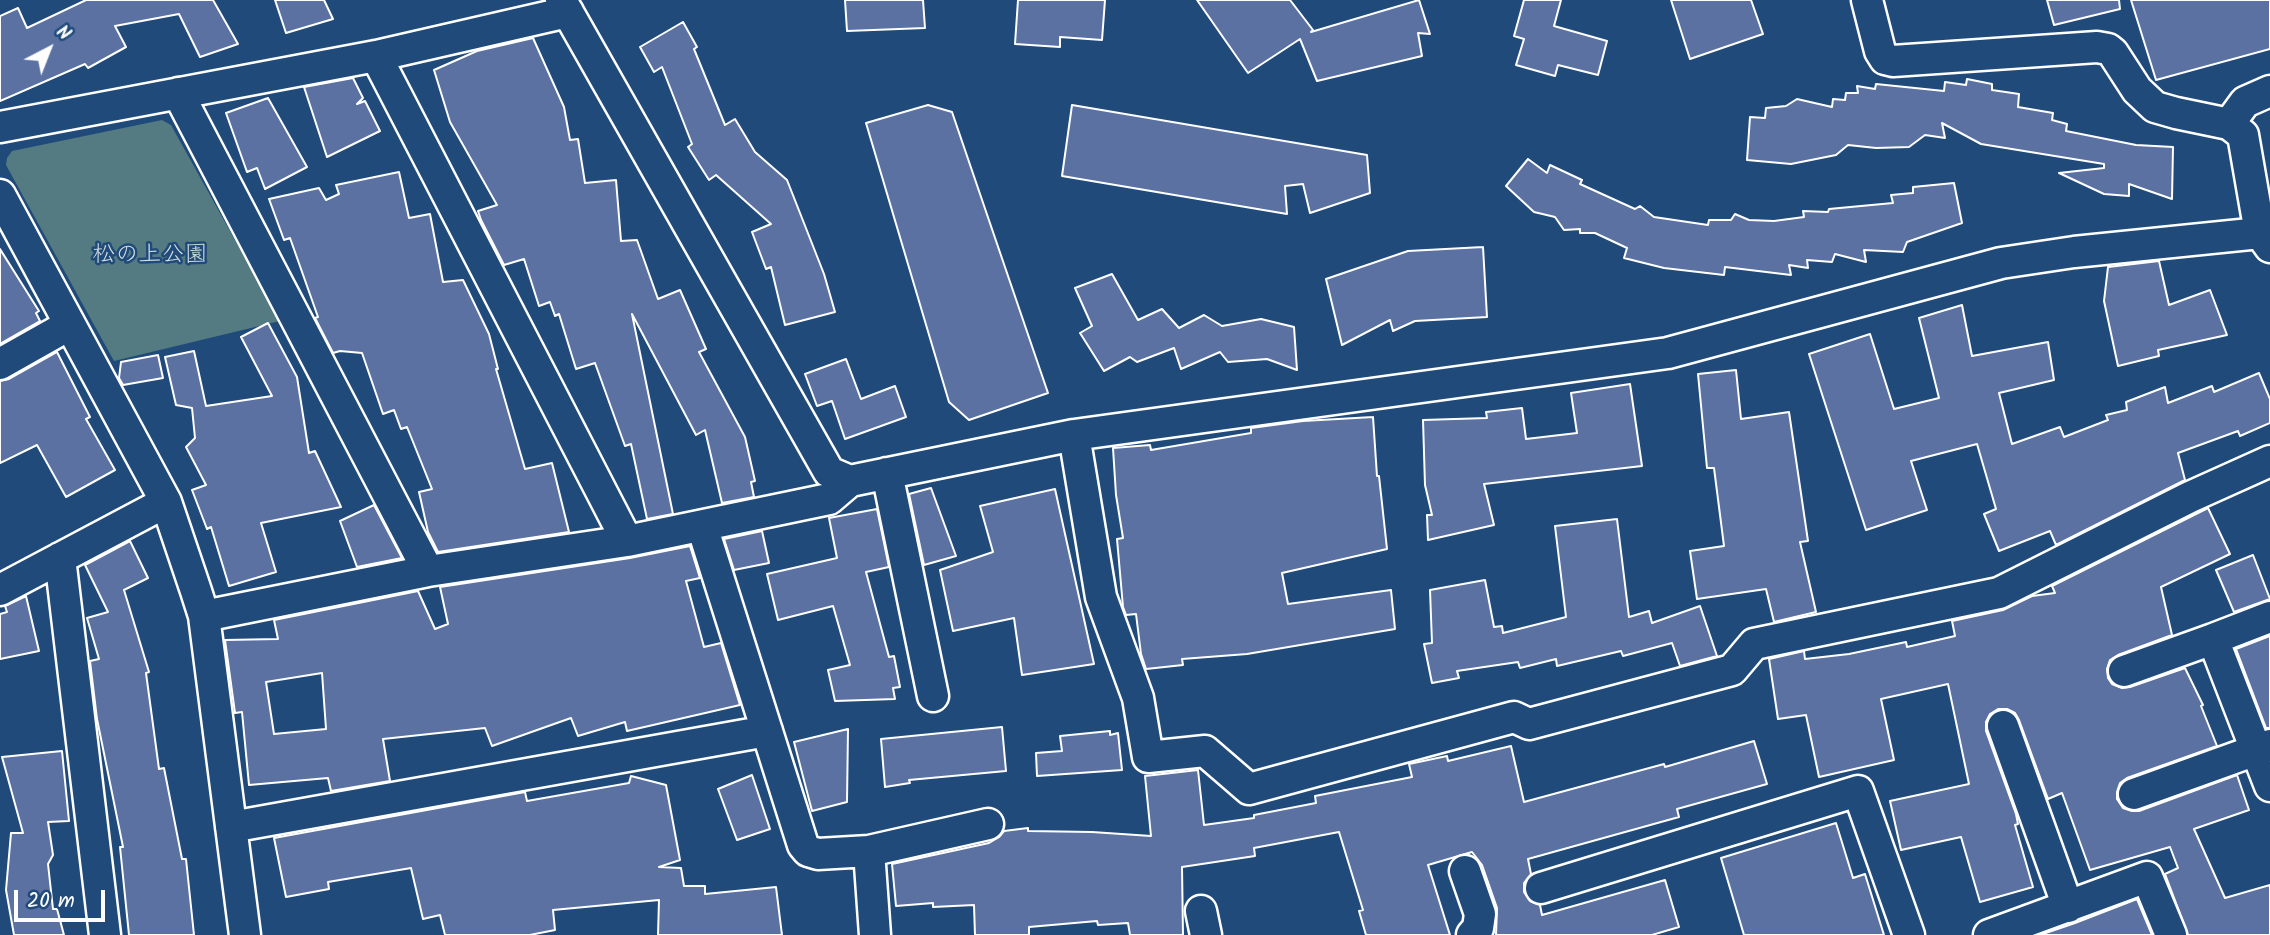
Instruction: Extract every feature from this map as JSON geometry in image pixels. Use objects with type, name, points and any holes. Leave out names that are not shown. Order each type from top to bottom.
[{"type":"street","points":[[204,616],[428,571],[627,541],[702,526],[829,499],[850,481],[1074,435],[1668,353],[2001,263],[2074,252],[2265,240],[2246,144],[2238,130],[2229,124],[2155,107],[2137,90],[2113,53],[2103,48],[1892,61],[1885,59],[1880,51],[1867,0]]},
{"type":"street","points":[[0,127],[376,56],[565,6],[829,472],[850,481]]},
{"type":"street","points":[[376,56],[627,541]]},
{"type":"street","points":[[2229,124],[2245,102],[2270,91]]},
{"type":"street","points":[[178,93],[428,571]]},
{"type":"street","points":[[0,195],[166,502],[204,616],[246,935]]},
{"type":"street","points":[[0,364],[69,325]]},
{"type":"street","points":[[1074,435],[1101,597],[1138,698],[1148,758],[1205,751],[1249,789],[1514,717],[1529,724],[1732,670],[1754,644],[1998,593],[2178,503],[2270,461]]},
{"type":"street","points":[[887,473],[933,696]]},
{"type":"street","points":[[0,590],[166,502]]},
{"type":"street","points":[[702,526],[803,845],[808,851],[818,854],[869,851],[989,824]]},
{"type":"street","points":[[60,558],[105,935]]},
{"type":"street","points":[[2123,671],[2270,617]]},
{"type":"street","points":[[2213,639],[2263,748],[2270,786]]},
{"type":"street","points":[[2003,726],[2068,907]]},
{"type":"street","points":[[231,827],[767,731]]},
{"type":"street","points":[[2134,794],[2263,748]]},
{"type":"street","points":[[1541,888],[1858,790],[1909,935]]},
{"type":"street","points":[[869,851],[875,935]]},
{"type":"street","points":[[1465,871],[1480,914],[1478,928],[1472,935]]},
{"type":"street","points":[[1989,935],[2147,877],[2171,935]]},
{"type":"green space","name":"松の上公園","points":[[162,120],[171,125],[280,321],[114,361],[6,165],[7,158],[12,151]]},
{"type":"building","points":[[86,0],[213,0],[238,44],[200,57],[179,14],[115,26],[126,47],[88,68],[85,64],[0,101],[0,16],[18,8],[27,28]]},
{"type":"building","points":[[275,0],[324,0],[333,19],[286,33]]},
{"type":"building","points":[[845,0],[923,0],[925,28],[847,31]]},
{"type":"building","points":[[1018,0],[1105,0],[1102,40],[1060,37],[1060,47],[1015,44]]},
{"type":"building","points":[[1197,0],[1290,0],[1313,30],[1311,32],[1419,0],[1430,34],[1418,33],[1422,56],[1317,81],[1300,39],[1248,73]]},
{"type":"building","points":[[1524,0],[1561,0],[1554,26],[1607,41],[1598,75],[1558,65],[1555,76],[1516,65],[1524,39],[1514,36]]},
{"type":"building","points":[[1671,0],[1751,0],[1763,34],[1690,59]]},
{"type":"building","points":[[2047,0],[2119,0],[2120,9],[2054,25]]},
{"type":"building","points":[[2131,0],[2270,0],[2270,49],[2156,80]]},
{"type":"building","points":[[683,22],[697,47],[694,49],[725,125],[735,119],[755,152],[787,180],[824,274],[835,312],[785,325],[771,267],[766,269],[752,232],[771,224],[716,175],[709,180],[688,147],[692,144],[662,67],[654,72],[640,47]]},
{"type":"building","points":[[533,38],[564,107],[570,140],[578,139],[585,183],[616,180],[621,241],[637,240],[658,299],[680,290],[706,349],[699,352],[745,437],[755,481],[751,482],[754,497],[722,503],[705,430],[696,435],[632,314],[673,514],[647,519],[631,444],[625,446],[595,363],[576,369],[559,314],[555,316],[550,302],[539,306],[524,259],[504,265],[481,220],[478,211],[497,205],[450,122],[434,70],[477,51]]},
{"type":"building","points":[[353,78],[363,98],[357,104],[365,101],[380,131],[327,157],[304,87]]},
{"type":"building","points":[[1967,79],[1992,84],[1992,90],[2019,94],[2018,107],[2053,113],[2052,120],[2067,124],[2066,131],[2136,145],[2173,147],[2172,199],[2129,184],[2129,196],[2104,194],[2059,173],[2104,168],[2104,164],[1981,144],[1942,123],[1945,138],[1925,135],[1909,147],[1848,145],[1836,155],[1791,164],[1747,160],[1750,117],[1765,118],[1766,108],[1786,106],[1797,99],[1832,107],[1833,99],[1845,100],[1846,93],[1858,93],[1857,86],[1875,89],[1876,84],[1944,91],[1945,82],[1966,85]]},
{"type":"building","points":[[268,98],[307,167],[265,189],[257,168],[247,172],[226,113]]},
{"type":"building","points":[[928,105],[952,112],[1048,393],[969,420],[949,402],[866,123]]},
{"type":"building","points":[[1072,105],[1367,155],[1370,193],[1310,213],[1303,184],[1285,186],[1287,214],[1062,176]]},
{"type":"building","points":[[1528,159],[1547,173],[1550,165],[1582,180],[1580,184],[1635,209],[1640,206],[1654,217],[1708,225],[1709,220],[1731,220],[1735,214],[1749,220],[1774,221],[1804,217],[1803,211],[1828,212],[1829,209],[1893,203],[1891,195],[1913,193],[1913,187],[1954,183],[1962,223],[1907,242],[1903,252],[1864,250],[1866,262],[1835,254],[1832,262],[1807,260],[1808,268],[1789,265],[1791,275],[1725,267],[1724,275],[1664,268],[1624,258],[1627,248],[1595,233],[1580,233],[1580,229],[1564,230],[1555,217],[1534,212],[1506,186]]},
{"type":"building","points":[[399,172],[409,218],[430,214],[443,282],[463,280],[489,334],[496,369],[525,469],[552,463],[569,532],[438,552],[428,532],[419,492],[432,489],[407,427],[401,429],[394,410],[383,414],[362,353],[333,353],[315,318],[318,317],[290,238],[284,240],[269,199],[319,188],[326,200],[339,194],[336,185]]},
{"type":"building","points":[[1483,247],[1487,317],[1415,321],[1393,331],[1390,320],[1342,345],[1326,279],[1408,251]]},
{"type":"building","points":[[0,249],[39,311],[36,313],[40,321],[0,344]]},
{"type":"building","points":[[2159,261],[2169,305],[2210,290],[2227,335],[2158,350],[2159,356],[2118,366],[2104,301],[2108,267]]},
{"type":"building","points":[[1112,274],[1138,320],[1162,309],[1179,328],[1204,315],[1222,326],[1261,319],[1294,327],[1297,370],[1267,359],[1228,362],[1220,352],[1181,369],[1174,348],[1137,362],[1130,357],[1104,371],[1080,333],[1092,326],[1075,288]]},
{"type":"building","points":[[1962,305],[1972,356],[2048,342],[2054,380],[1999,393],[2012,444],[2060,427],[2064,437],[2108,420],[2106,415],[2127,410],[2126,402],[2165,387],[2168,403],[2212,386],[2214,392],[2259,373],[2270,399],[2270,423],[2240,436],[2238,431],[2178,453],[2185,480],[2056,545],[2050,531],[1999,551],[1984,514],[1996,509],[1977,444],[1911,461],[1927,510],[1866,530],[1809,354],[1870,334],[1894,409],[1939,398],[1919,318]]},
{"type":"building","points":[[268,323],[297,377],[309,453],[315,451],[341,507],[261,523],[276,572],[229,586],[211,527],[207,529],[192,490],[206,485],[186,447],[195,438],[192,408],[176,405],[165,357],[194,351],[206,406],[272,396],[241,337]]},
{"type":"building","points":[[57,352],[90,417],[86,419],[115,470],[66,497],[37,445],[0,463],[0,381],[9,379]]},
{"type":"building","points":[[158,355],[163,378],[123,385],[119,378],[121,362]]},
{"type":"building","points":[[846,359],[861,399],[895,386],[906,417],[845,439],[832,401],[817,406],[805,374]]},
{"type":"building","points":[[1736,370],[1741,419],[1789,412],[1808,541],[1800,542],[1816,612],[1774,622],[1766,589],[1697,599],[1690,551],[1724,546],[1714,468],[1707,468],[1698,374]]},
{"type":"building","points":[[1630,384],[1642,466],[1484,484],[1494,525],[1428,540],[1427,515],[1432,515],[1425,485],[1423,420],[1487,418],[1486,412],[1522,408],[1526,439],[1577,433],[1571,393]]},
{"type":"building","points":[[1373,417],[1377,476],[1387,549],[1282,573],[1288,604],[1391,590],[1395,629],[1247,654],[1182,659],[1183,665],[1146,669],[1141,654],[1136,614],[1126,615],[1123,607],[1117,539],[1123,538],[1116,495],[1113,448],[1150,445],[1151,450],[1251,433],[1251,428],[1303,421]]},
{"type":"building","points":[[931,488],[956,556],[924,565],[909,494]]},
{"type":"building","points":[[1055,489],[1094,664],[1022,675],[1014,618],[953,631],[940,570],[993,552],[980,506]]},
{"type":"building","points":[[374,505],[402,558],[357,567],[340,521]]},
{"type":"building","points":[[2208,508],[2230,554],[2161,587],[2172,635],[2118,655],[2110,660],[2107,669],[2112,684],[2122,688],[2185,668],[2203,705],[2201,706],[2217,746],[2127,778],[2120,783],[2117,799],[2123,808],[2139,811],[2237,775],[2249,810],[2194,829],[2225,898],[2270,885],[2270,935],[2188,935],[2165,874],[2178,868],[2170,847],[2090,870],[2062,793],[2048,799],[2019,720],[2015,713],[2007,709],[1998,709],[1990,714],[1986,731],[2016,814],[2018,824],[2015,825],[2033,887],[1980,902],[1961,837],[1901,850],[1890,801],[1969,784],[1948,684],[1881,699],[1894,760],[1819,777],[1806,715],[1778,719],[1769,659],[1804,651],[1805,659],[1849,654],[1906,642],[1907,647],[1955,636],[1952,621],[2003,610],[2032,596],[2055,593],[2052,586]]},
{"type":"building","points":[[877,509],[889,567],[866,572],[889,657],[894,656],[900,687],[893,688],[895,699],[835,701],[828,670],[850,665],[833,606],[778,620],[767,574],[837,558],[829,518]]},
{"type":"building","points":[[1617,519],[1629,617],[1649,611],[1652,623],[1700,606],[1717,656],[1680,666],[1672,643],[1623,656],[1621,651],[1557,666],[1556,659],[1520,668],[1518,662],[1457,671],[1459,678],[1432,683],[1424,644],[1432,643],[1430,590],[1485,580],[1494,627],[1502,626],[1503,633],[1566,617],[1555,526]]},
{"type":"building","points":[[762,531],[769,563],[734,570],[724,539]]},
{"type":"building","points":[[130,541],[148,578],[124,590],[149,672],[146,673],[159,769],[164,768],[182,859],[186,859],[194,935],[129,935],[120,847],[123,847],[97,719],[90,661],[99,659],[87,618],[108,612],[85,565]]},
{"type":"building","points":[[690,546],[700,578],[686,581],[704,647],[721,643],[740,705],[627,731],[625,722],[578,736],[571,718],[492,746],[485,728],[383,739],[390,781],[331,791],[328,778],[249,785],[242,712],[235,713],[225,640],[278,639],[274,620],[418,591],[435,629],[448,624],[440,587],[630,558]],"holes":[[[322,673],[326,729],[274,734],[266,682]]]},
{"type":"building","points":[[2253,555],[2270,599],[2234,612],[2216,570]]},
{"type":"building","points":[[26,596],[39,651],[0,659],[0,614],[7,612],[5,606]]},
{"type":"building","points":[[2270,636],[2270,728],[2266,728],[2236,649]]},
{"type":"building","points":[[1002,727],[1006,771],[909,780],[910,783],[885,787],[881,739]]},
{"type":"building","points":[[848,729],[847,802],[812,811],[794,742]]},
{"type":"building","points":[[1110,731],[1110,735],[1118,733],[1122,770],[1037,776],[1036,753],[1062,751],[1060,736]]},
{"type":"building","points":[[1754,741],[1767,784],[1677,809],[1679,817],[1528,859],[1531,874],[1524,883],[1524,892],[1530,901],[1540,905],[1542,915],[1665,880],[1679,927],[1652,935],[1496,935],[1497,908],[1482,865],[1472,852],[1428,865],[1450,935],[1366,935],[1359,911],[1363,910],[1339,832],[1254,848],[1255,856],[1182,867],[1183,935],[1130,935],[1128,923],[1098,925],[1097,921],[1029,927],[1029,935],[975,935],[974,905],[933,907],[933,903],[896,906],[892,864],[989,843],[1004,831],[1028,828],[1028,831],[1151,836],[1145,776],[1198,770],[1204,825],[1254,818],[1254,815],[1316,803],[1315,796],[1412,777],[1409,764],[1447,756],[1448,761],[1511,746],[1524,802],[1664,764],[1665,767]]},
{"type":"building","points":[[62,751],[69,821],[48,822],[53,855],[48,864],[53,909],[57,909],[64,935],[14,935],[6,890],[11,833],[23,833],[2,757]]},
{"type":"building","points":[[752,775],[770,829],[737,840],[718,789]]},
{"type":"building","points":[[631,776],[666,785],[680,860],[659,867],[681,868],[684,886],[705,886],[705,894],[776,887],[782,935],[658,935],[659,900],[553,910],[555,930],[530,935],[445,935],[440,915],[423,919],[411,868],[328,882],[329,889],[286,897],[274,838],[525,792],[527,801],[629,783]]},
{"type":"building","points":[[1836,823],[1853,878],[1865,874],[1884,935],[1744,935],[1721,858]]},
{"type":"building","points":[[2137,899],[2152,935],[2040,935],[2075,923]]}]
